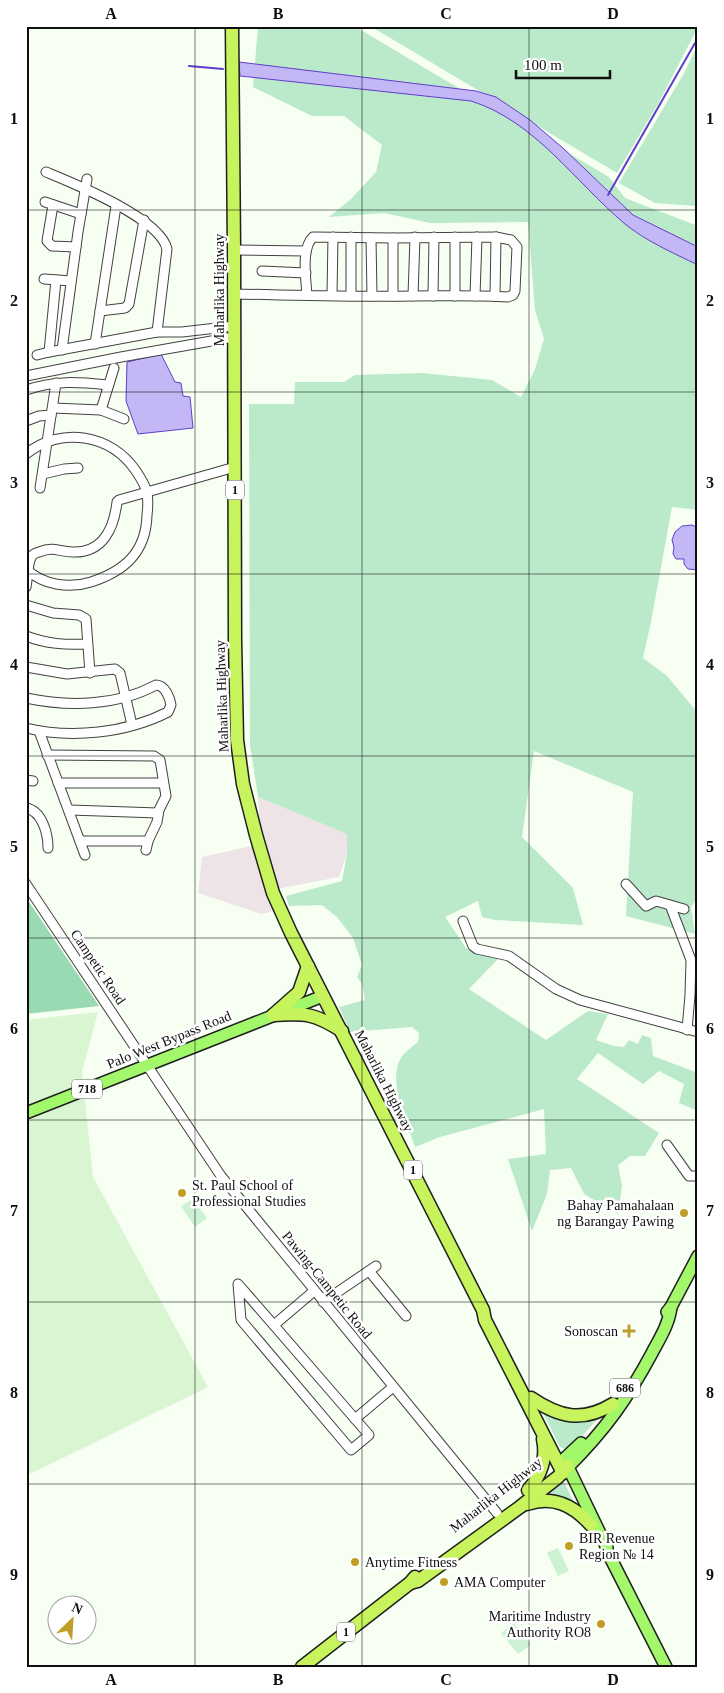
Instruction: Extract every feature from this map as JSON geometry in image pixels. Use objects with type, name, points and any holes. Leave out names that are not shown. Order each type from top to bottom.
[{"type":"highway","name":"Maharlika Highway","points":[[232,26],[235,631],[237,740],[243,784],[273,893],[291,933],[483,1310],[485,1320],[540,1427],[564,1466]]},
{"type":"highway","points":[[273,1015],[299,992],[308,966]]},
{"type":"highway","points":[[273,1015],[311,1015],[325,1020],[342,1031]]},
{"type":"highway","name":"Maharlika Highway","points":[[483,1310],[490,1317],[564,1466]]},
{"type":"highway","name":"686","points":[[531,1398],[552,1411],[575,1416],[599,1411],[613,1404]]},
{"type":"highway","name":"1","points":[[528,1490],[536,1482],[543,1460],[544,1445],[540,1427]]},
{"type":"highway","name":"Maharlika Highway","points":[[302,1667],[497,1513],[564,1466]]},
{"type":"highway","name":"Maharlika Highway","points":[[410,1583],[418,1581],[520,1507],[564,1466]]},
{"type":"highway","points":[[520,1507],[539,1500],[553,1501],[580,1512],[591,1525]]},
{"type":"main road","name":"Palo West Bypass Road","points":[[26,1113],[323,996]]},
{"type":"main road","name":"686","points":[[564,1466],[630,1380],[698,1256]]},
{"type":"main road","name":"686","points":[[564,1466],[586,1448],[616,1413],[633,1388],[670,1318],[671,1307]]},
{"type":"main road","name":"686","points":[[585,1504],[579,1474],[580,1461],[586,1448]]},
{"type":"main road","name":"686","points":[[564,1466],[607,1548],[606,1551]]},
{"type":"main road","name":"686","points":[[564,1466],[603,1550],[606,1551],[666,1667]]},
{"type":"street","points":[[46,172],[85,189],[144,220],[164,242],[166,249],[157,332]]},
{"type":"street","points":[[62,350],[87,179]]},
{"type":"street","points":[[76,248],[52,246],[47,241],[49,204],[81,214]]},
{"type":"street","points":[[95,344],[116,206]]},
{"type":"street","points":[[100,311],[124,308],[129,304],[144,220]]},
{"type":"street","points":[[234,294],[372,296],[496,296],[508,297],[515,294],[517,247],[511,240],[496,237],[313,237],[308,243],[306,252],[307,295]]},
{"type":"street","points":[[332,295],[333,237]]},
{"type":"street","points":[[350,295],[351,237]]},
{"type":"street","points":[[413,296],[416,237]]},
{"type":"street","points":[[433,296],[434,237]]},
{"type":"street","points":[[455,237],[455,296]]},
{"type":"street","points":[[475,296],[477,237]]},
{"type":"street","points":[[496,237],[496,296]]},
{"type":"street","points":[[371,238],[372,296]]},
{"type":"street","points":[[393,238],[393,296]]},
{"type":"street","points":[[234,250],[306,252]]},
{"type":"street","points":[[262,272],[306,273]]},
{"type":"street","points":[[44,279],[71,281]]},
{"type":"street","points":[[49,352],[56,280]]},
{"type":"street","points":[[37,355],[157,332],[234,331]]},
{"type":"street","points":[[26,376],[234,331]]},
{"type":"street","points":[[101,410],[114,368]]},
{"type":"street","points":[[26,390],[75,381],[108,385]]},
{"type":"street","points":[[40,488],[56,383]]},
{"type":"street","points":[[26,421],[52,411],[101,410],[124,419]]},
{"type":"street","points":[[26,454],[48,441],[80,437],[92,439],[106,444],[131,463],[147,491],[147,524],[143,540],[136,553],[114,573],[87,583],[69,586],[49,582],[27,570]]},
{"type":"street","points":[[43,474],[78,468]]},
{"type":"street","points":[[26,586],[27,570],[34,554],[49,548],[80,552],[97,545],[106,537],[112,526],[118,501],[147,491],[235,476]]},
{"type":"street","points":[[26,605],[53,613],[83,616],[86,618],[90,673]]},
{"type":"street","points":[[26,636],[60,645],[87,644]]},
{"type":"street","points":[[26,667],[67,674],[115,669],[120,674],[132,725]]},
{"type":"street","points":[[26,698],[74,704],[92,703],[126,697],[160,685],[171,701],[168,712],[132,725],[90,732],[39,731],[26,728]]},
{"type":"street","points":[[39,731],[70,810],[85,855]]},
{"type":"street","points":[[47,755],[154,756],[160,760],[166,796],[147,845],[80,841]]},
{"type":"street","points":[[58,783],[163,784]]},
{"type":"street","points":[[26,808],[36,811],[47,835],[48,848]]},
{"type":"street","points":[[70,810],[158,813]]},
{"type":"street","points":[[626,884],[646,906],[656,901],[684,909]]},
{"type":"street","name":"Campetic Road","points":[[28,889],[148,1065]]},
{"type":"street","points":[[670,905],[691,960],[687,1030]]},
{"type":"street","points":[[463,921],[473,946],[477,949],[509,956],[556,989],[580,1000],[660,1020],[698,1032]]},
{"type":"street","name":"Pawing-Campetic Road","points":[[148,1065],[221,1176],[497,1513]]},
{"type":"street","points":[[667,1145],[689,1176],[698,1176]]},
{"type":"street","points":[[323,1302],[373,1268],[406,1316]]},
{"type":"street","points":[[238,1284],[274,1325],[369,1435],[351,1450],[241,1320],[238,1284]]},
{"type":"street","points":[[274,1325],[314,1291]]},
{"type":"street","points":[[355,1419],[393,1387]]},
{"type":"shaded area","points":[[239,62],[476,91],[496,97],[530,120],[564,149],[633,215],[698,247],[698,265],[651,241],[625,224],[535,138],[494,110],[471,101],[240,76]]},
{"type":"shaded area","points":[[161,354],[175,382],[181,383],[183,396],[190,397],[193,428],[138,434],[126,401],[127,362]]},
{"type":"shaded area","points":[[692,525],[698,528],[698,570],[688,569],[684,564],[684,559],[676,559],[673,554],[672,540],[675,532],[682,526]]},
{"type":"shaded area","points":[[258,797],[347,834],[347,854],[339,877],[277,889],[284,909],[261,914],[198,893],[202,857],[261,844]]},
{"type":"green space","points":[[258,26],[354,26],[609,177],[625,198],[698,226],[698,510],[672,507],[643,658],[667,676],[698,713],[698,897],[691,907],[695,934],[626,916],[633,792],[534,751],[522,837],[573,888],[583,925],[495,920],[482,917],[478,901],[445,917],[466,948],[498,959],[469,989],[546,1040],[588,1011],[608,1014],[596,1040],[624,1047],[629,1040],[638,1044],[642,1035],[651,1038],[653,1056],[698,1073],[698,1111],[679,1103],[684,1084],[659,1071],[643,1084],[598,1053],[577,1079],[659,1133],[645,1156],[630,1156],[618,1165],[622,1186],[618,1214],[584,1194],[571,1168],[550,1170],[547,1194],[532,1231],[508,1159],[546,1154],[544,1109],[440,1137],[415,1147],[399,1101],[396,1076],[398,1065],[403,1055],[418,1042],[419,1033],[412,1027],[350,1032],[339,1007],[365,1000],[362,984],[357,977],[362,965],[353,938],[337,917],[322,905],[289,906],[286,896],[342,881],[347,854],[347,834],[258,797],[250,745],[249,404],[294,404],[295,382],[344,382],[355,375],[422,373],[492,380],[521,397],[535,369],[544,339],[535,310],[528,222],[430,223],[384,213],[329,217],[351,199],[376,172],[382,145],[344,116],[312,116],[253,87]]},
{"type":"green space","points":[[370,26],[698,27],[658,104],[617,173]]},
{"type":"green space","points":[[698,44],[698,178],[696,206],[655,203],[619,183],[683,75]]},
{"type":"green space","points":[[27,899],[99,1006],[26,1014]]},
{"type":"green space","points":[[98,1012],[82,1072],[93,1177],[208,1387],[26,1476],[26,1020]]},
{"type":"green space","points":[[193,1199],[207,1218],[195,1227],[181,1206]]},
{"type":"green space","points":[[543,1411],[599,1417],[576,1443],[565,1449],[560,1447]]},
{"type":"green space","points":[[562,1481],[575,1504],[554,1495],[539,1495]]},
{"type":"green space","points":[[558,1548],[569,1571],[558,1576],[547,1553]]},
{"type":"green space","points":[[514,1623],[531,1645],[518,1654],[501,1633]]},
{"type":"waterway","points":[[608,195],[695,43],[698,42]]},
{"type":"waterway","points":[[189,66],[223,69]]},
{"type":"place","name":"St. Paul School of Professional Studies","points":[[182,1193]]},
{"type":"place","name":"Bahay Pamahalaan ng Barangay Pawing","points":[[684,1213]]},
{"type":"place","name":"Sonoscan","points":[[629,1331]]},
{"type":"place","name":"BIR Revenue Region № 14","points":[[569,1546]]},
{"type":"place","name":"Anytime Fitness","points":[[355,1562]]},
{"type":"place","name":"AMA Computer","points":[[444,1582]]},
{"type":"place","name":"Maritime Industry Authority RO8","points":[[601,1624]]}]
